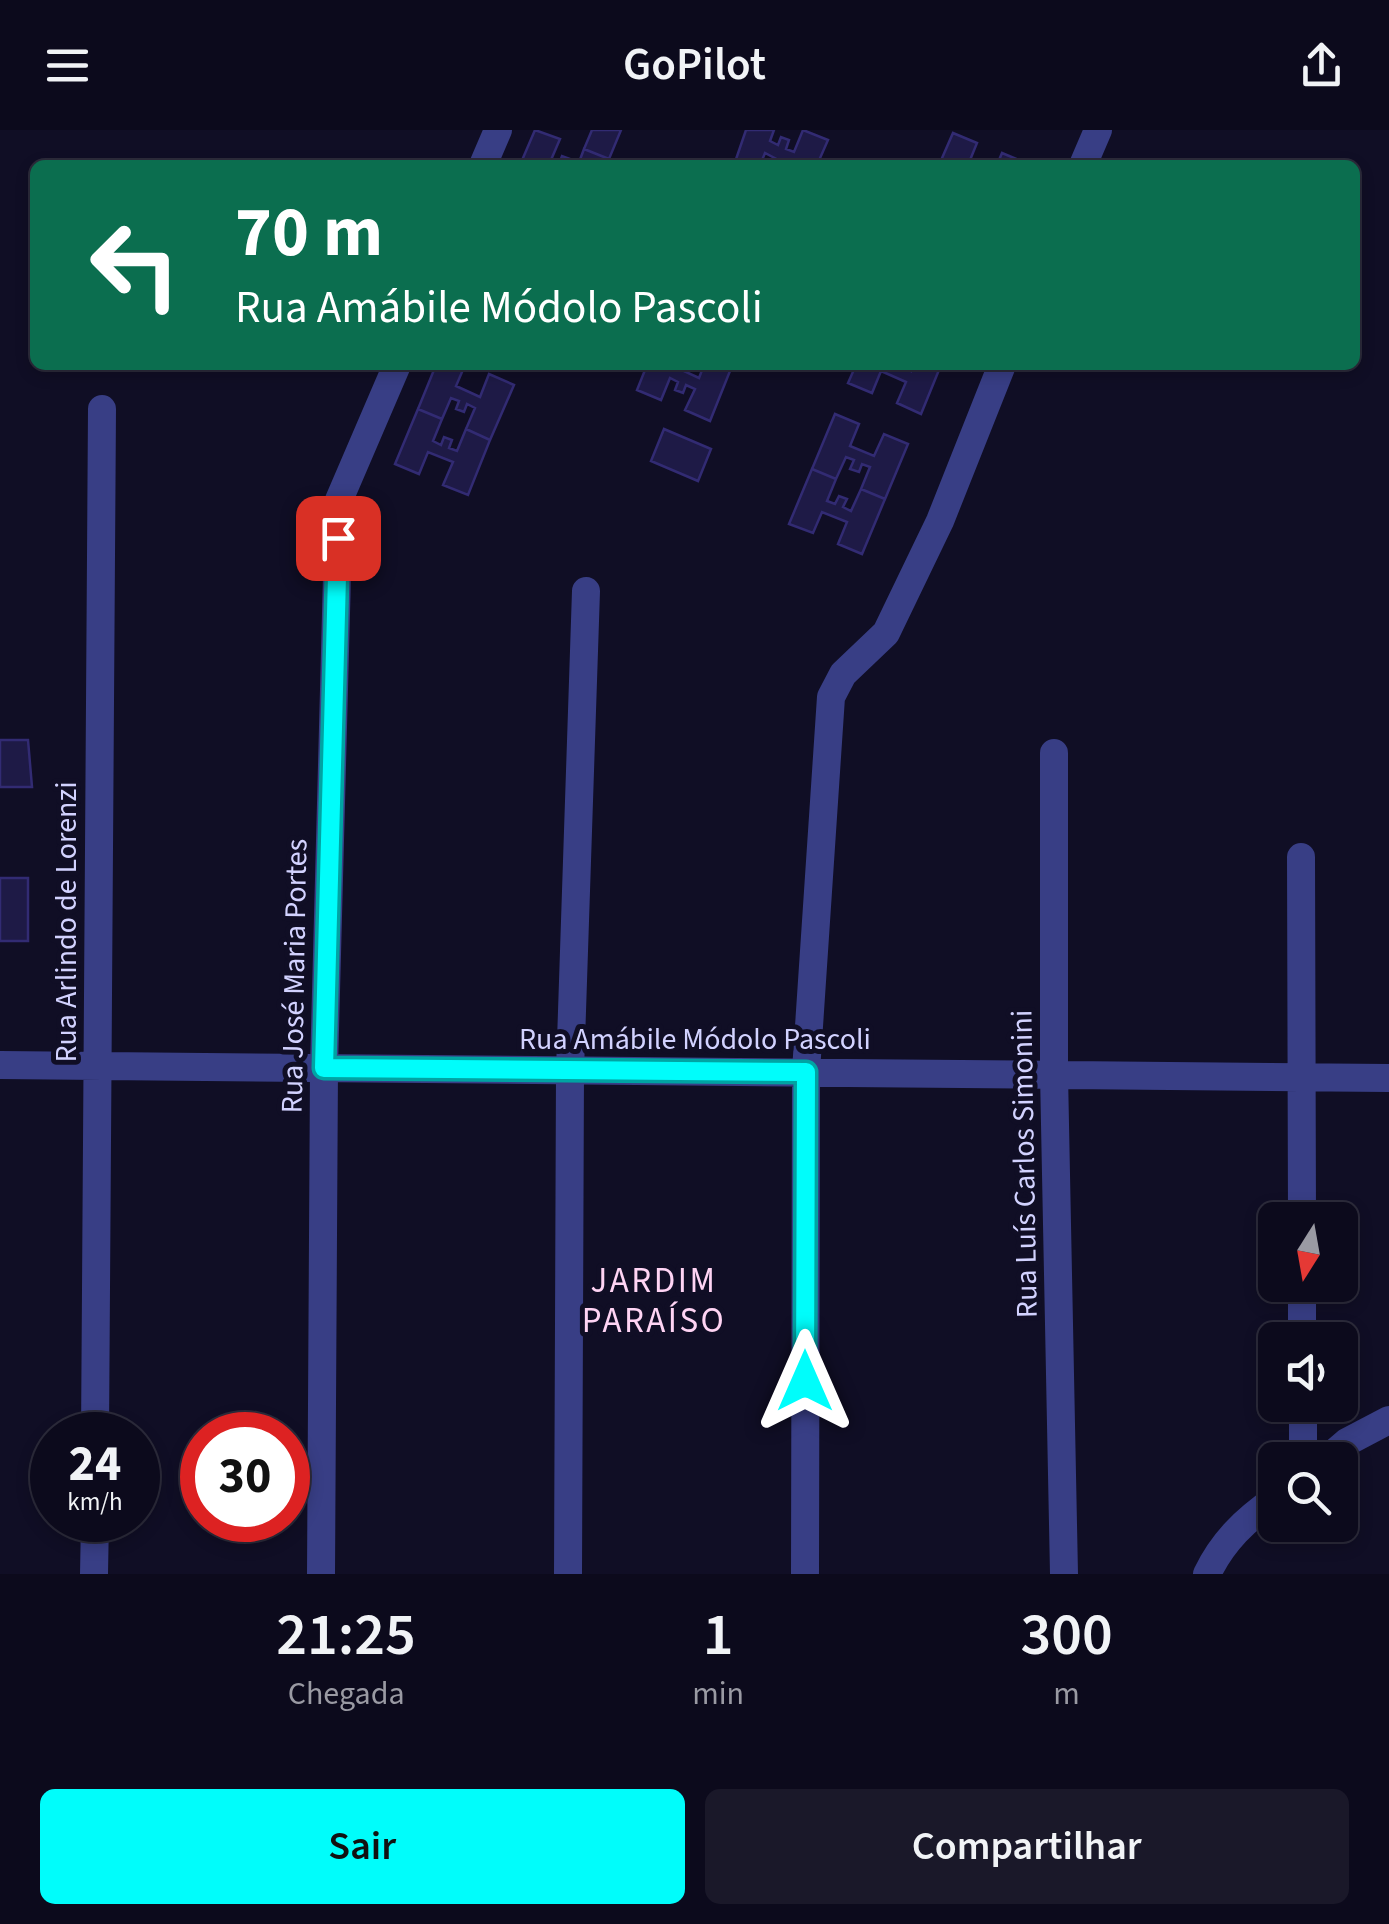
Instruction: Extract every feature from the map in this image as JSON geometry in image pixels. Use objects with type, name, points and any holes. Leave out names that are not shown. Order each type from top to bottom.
[{"type":"street","points":[[485,160],[498,130]]},
{"type":"street","points":[[1085,160],[1098,130]]},
{"type":"street","name":"Rua José Maria Portes","points":[[322,1574],[324,1068],[339,500],[395,370]]},
{"type":"street","points":[[804,1574],[806,1072],[831,697],[843,674],[886,633],[940,520],[1000,370]]},
{"type":"street","name":"Rua Arlindo de Lorenzi","points":[[95,1412],[102,409]]},
{"type":"street","points":[[568,1574],[570,1071],[586,591]]},
{"type":"street","name":"Rua Luís Carlos Simonini","points":[[1054,752],[1054,1074],[1064,1574]]},
{"type":"street","points":[[1301,857],[1302,1202]]},
{"type":"street","name":"Rua Amábile Módolo Pascoli","points":[[0,1065],[1389,1078]]},
{"type":"street","points":[[1347,1442],[1389,1420]]},
{"type":"street","points":[[1207,1574],[1236,1530],[1258,1513]]},
{"type":"street","points":[[94,1574],[95,1542]]},
{"type":"building","points":[[535,130],[560,139],[551,160],[522,160]]},
{"type":"building","points":[[592,130],[621,130],[609,159],[584,149]]},
{"type":"building","points":[[746,130],[774,130],[770,141],[778,145],[781,137],[789,140],[786,149],[794,152],[803,130],[828,140],[819,160],[778,160],[765,153],[762,160],[736,160]]},
{"type":"building","points":[[953,133],[977,143],[970,160],[941,160]]},
{"type":"building","points":[[584,149],[609,159],[608,160],[580,160]]},
{"type":"building","points":[[1002,153],[1019,160],[999,160]]},
{"type":"building","points":[[434,370],[463,370],[456,386],[480,397],[489,374],[514,385],[490,440],[466,429],[475,408],[467,404],[464,412],[456,409],[459,401],[451,398],[442,419],[418,409]]},
{"type":"building","points":[[645,370],[682,370],[699,378],[702,370],[730,370],[710,421],[685,410],[695,389],[686,385],[683,393],[675,390],[678,382],[670,378],[661,400],[637,390]]},
{"type":"building","points":[[854,370],[939,370],[921,414],[897,403],[906,382],[881,371],[872,393],[848,383]]},
{"type":"building","points":[[418,409],[442,419],[433,441],[441,445],[444,437],[452,440],[449,448],[457,451],[466,429],[490,440],[468,495],[443,485],[453,462],[428,452],[419,474],[395,464]]},
{"type":"building","points":[[835,414],[859,424],[850,446],[874,456],[884,434],[908,444],[885,499],[861,489],[870,467],[862,464],[859,472],[850,469],[854,460],[846,457],[836,479],[812,469]]},
{"type":"building","points":[[664,429],[711,449],[698,481],[651,461]]},
{"type":"building","points":[[812,469],[836,479],[827,501],[835,504],[839,496],[847,499],[843,507],[851,511],[861,489],[885,499],[862,554],[838,544],[847,522],[822,512],[813,533],[789,524]]},
{"type":"building","points":[[0,740],[28,740],[32,787],[0,787]]},
{"type":"building","points":[[0,878],[28,878],[28,941],[0,941]]},
{"type":"district","name":"JARDIM PARAÍSO","points":[[654,1300]]},
{"type":"route","points":[[338,538],[324,1068],[806,1072],[805,1381]]}]
